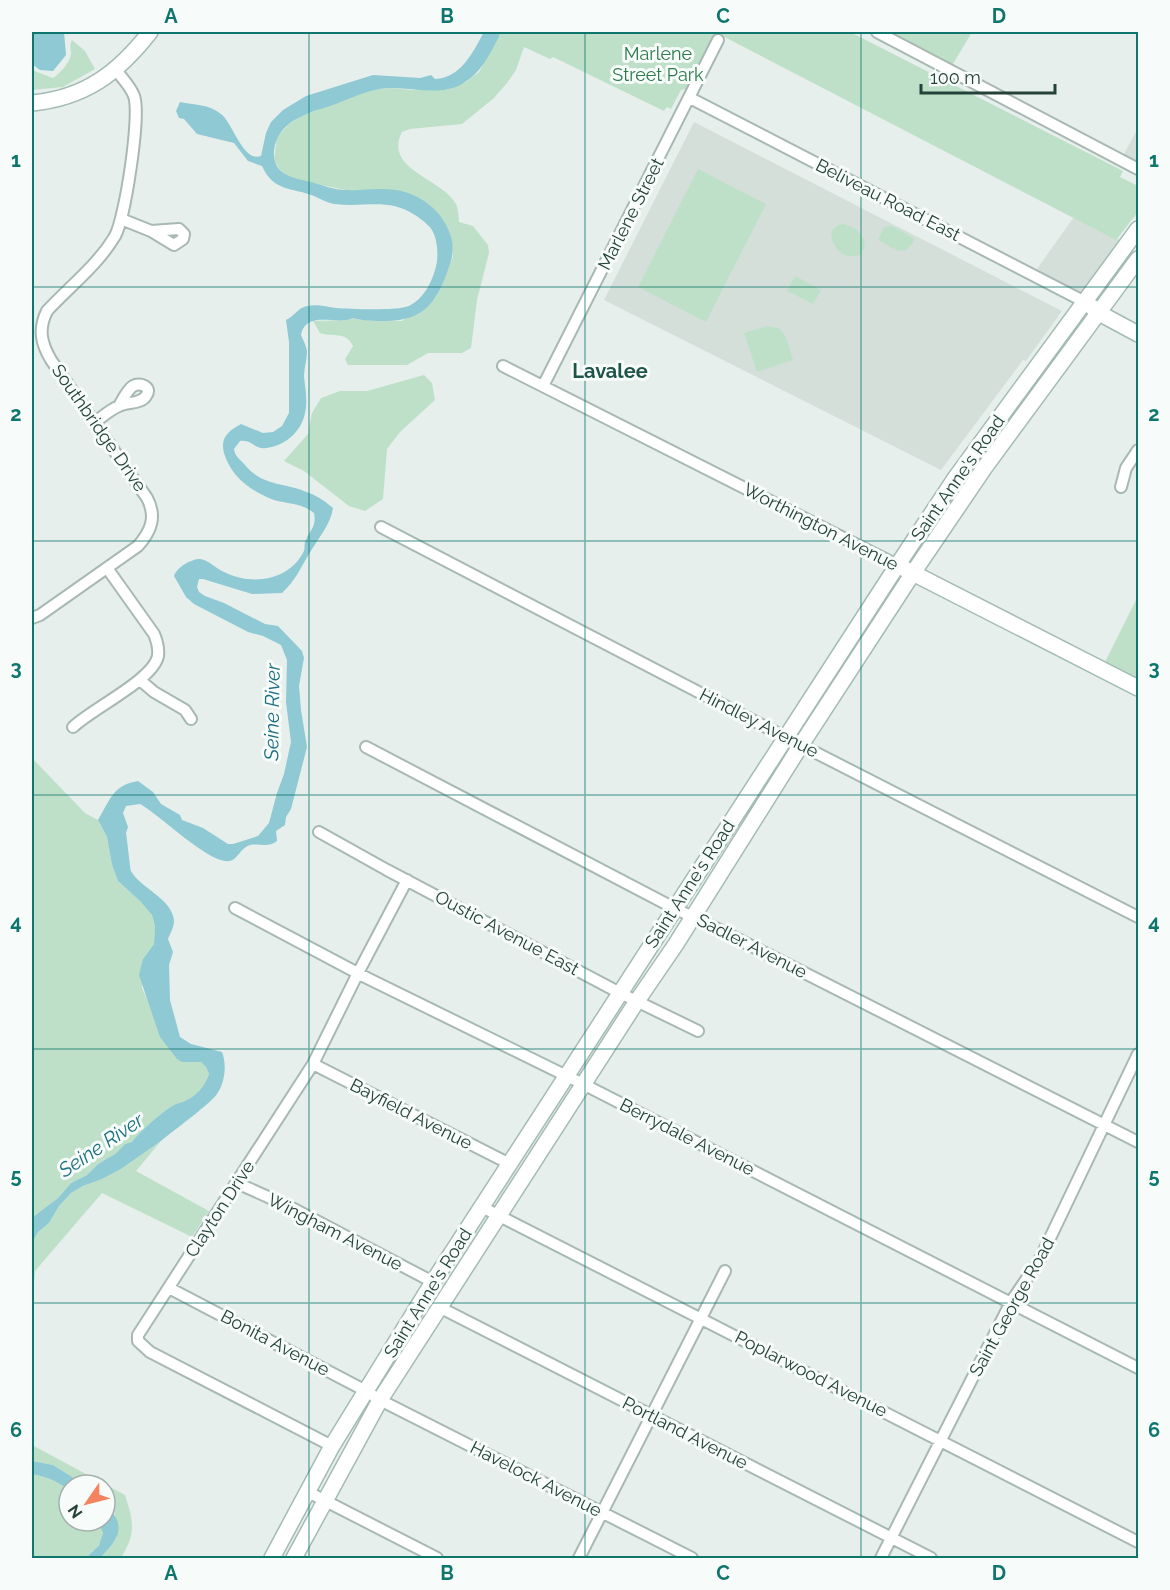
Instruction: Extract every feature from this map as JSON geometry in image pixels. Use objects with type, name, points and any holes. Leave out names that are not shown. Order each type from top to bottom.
[{"type":"main road","points":[[32,102],[72,95],[93,85],[116,70],[150,32]]},
{"type":"main road","name":"Saint Anne's Road","points":[[272,1558],[332,1446],[433,1282],[897,565],[956,477],[1138,229]]},
{"type":"main road","name":"Saint Anne's Road","points":[[294,1558],[380,1400],[637,1000],[676,944],[801,745],[985,467],[1138,259]]},
{"type":"main road","points":[[1085,302],[1099,313],[1138,334]]},
{"type":"main road","name":"Worthington Avenue","points":[[897,565],[1138,688]]},
{"type":"street","points":[[877,32],[1138,169]]},
{"type":"street","name":"Marlene Street","points":[[543,386],[718,40]]},
{"type":"street","name":"Southbridge Drive","points":[[32,618],[40,615],[138,546],[148,534],[153,514],[151,505],[139,484],[44,348],[41,330],[47,311],[100,257],[116,234],[121,219],[137,111],[134,96],[116,70]]},
{"type":"street","name":"Beliveau Road East","points":[[690,98],[1085,302]]},
{"type":"street","points":[[121,219],[151,231]]},
{"type":"street","name":"Worthington Avenue","points":[[503,366],[897,565]]},
{"type":"street","points":[[95,422],[119,406]]},
{"type":"street","points":[[1121,487],[1126,468],[1138,450]]},
{"type":"street","name":"Hindley Avenue","points":[[381,526],[785,737],[1138,917]]},
{"type":"street","points":[[73,726],[146,676],[158,657],[158,644],[154,634],[107,568]]},
{"type":"street","points":[[140,680],[154,692],[185,710],[191,719]]},
{"type":"street","name":"Sadler Avenue","points":[[366,747],[674,908],[1138,1142]]},
{"type":"street","name":"Oustic Avenue East","points":[[319,832],[620,993],[698,1030]]},
{"type":"street","name":"Clayton Drive","points":[[332,1446],[150,1352],[138,1341],[138,1335],[313,1064],[357,973],[407,880]]},
{"type":"street","name":"Berrydale Avenue","points":[[235,908],[357,973],[583,1084],[1138,1368]]},
{"type":"street","name":"Saint George Road","points":[[881,1558],[1011,1302],[1040,1259],[1076,1188],[1138,1054]]},
{"type":"street","name":"Bayfield Avenue","points":[[313,1064],[510,1164]]},
{"type":"street","name":"Wingham Avenue","points":[[237,1183],[288,1206],[433,1282]]},
{"type":"street","name":"Poplarwood Avenue","points":[[482,1207],[1138,1542]]},
{"type":"street","points":[[579,1558],[724,1271]]},
{"type":"street","name":"Bonita Avenue","points":[[169,1288],[380,1400]]},
{"type":"street","name":"Portland Avenue","points":[[440,1307],[932,1558]]},
{"type":"street","name":"Havelock Avenue","points":[[380,1400],[692,1558]]},
{"type":"street","points":[[308,1492],[437,1558]]},
{"type":"shaded area","points":[[694,122],[1062,311],[941,470],[604,300]]},
{"type":"shaded area","points":[[1138,128],[1138,162],[1124,154]]},
{"type":"shaded area","points":[[1074,217],[1124,242],[1085,300],[1034,273]]},
{"type":"green space","name":"Marlene Street Park","points":[[500,32],[715,32],[690,88],[681,90],[671,109],[667,107],[664,111],[553,57],[550,59],[524,47],[516,70],[507,83],[494,98],[462,124],[410,129],[402,132],[398,145],[400,156],[407,165],[449,195],[456,204],[459,222],[473,226],[488,245],[489,253],[477,300],[471,348],[462,353],[428,353],[407,365],[348,365],[345,359],[353,346],[350,341],[343,336],[320,333],[313,321],[353,318],[402,321],[436,297],[453,257],[453,248],[394,190],[345,190],[298,180],[283,174],[274,161],[277,137],[288,125],[305,113],[369,90],[427,89],[466,82],[479,72]]},
{"type":"green space","points":[[715,32],[850,32],[1123,171],[1120,177],[1138,186],[1138,212],[1116,240]]},
{"type":"green space","points":[[887,32],[972,32],[950,66]]},
{"type":"green space","points":[[72,40],[85,51],[95,69],[63,87],[32,90],[32,70],[53,78],[69,61]]},
{"type":"green space","points":[[698,169],[766,204],[706,322],[638,287]]},
{"type":"green space","points":[[844,224],[856,229],[864,239],[865,246],[861,255],[843,254],[833,243],[831,231],[838,225]]},
{"type":"green space","points":[[892,226],[915,239],[907,249],[903,251],[894,249],[878,240],[884,227]]},
{"type":"green space","points":[[795,276],[821,290],[813,304],[787,291]]},
{"type":"green space","points":[[767,326],[779,328],[786,337],[793,360],[757,372],[744,333]]},
{"type":"green space","points":[[424,375],[432,383],[435,400],[400,432],[387,449],[383,499],[365,511],[349,506],[304,471],[284,461],[308,434],[312,413],[321,398],[340,391],[367,391]]},
{"type":"green space","points":[[1138,596],[1138,679],[1105,662]]},
{"type":"green space","points":[[32,758],[85,813],[98,820],[107,837],[112,865],[118,881],[152,915],[155,926],[154,944],[143,959],[142,988],[182,1062],[201,1062],[209,1074],[196,1094],[164,1112],[145,1127],[132,1142],[125,1144],[87,1175],[71,1183],[58,1198],[32,1219]]},
{"type":"green space","points":[[161,1141],[136,1171],[209,1211],[192,1237],[102,1193],[35,1271],[32,1309],[32,1243],[38,1232],[49,1223],[59,1206],[71,1193],[121,1169]]},
{"type":"green space","points":[[32,1445],[84,1473],[66,1473],[53,1465],[32,1461]]},
{"type":"green space","points":[[32,1474],[57,1482],[57,1533],[102,1533],[102,1537],[98,1546],[86,1558],[32,1558]]},
{"type":"green space","points":[[117,1491],[125,1495],[132,1521],[129,1542],[121,1558],[100,1558],[117,1537]]},
{"type":"water","points":[[32,32],[64,32],[66,55],[53,71],[40,70],[32,64]]},
{"type":"water","name":"Seine River","points":[[484,32],[500,32],[483,64],[473,76],[460,85],[443,90],[388,88],[368,92],[298,118],[282,131],[277,140],[274,151],[276,165],[291,177],[342,190],[398,190],[423,200],[443,219],[452,239],[452,259],[435,298],[428,306],[411,317],[385,321],[353,318],[309,322],[301,335],[307,352],[304,376],[306,408],[300,427],[291,437],[273,447],[262,448],[240,441],[234,449],[238,458],[259,477],[312,494],[333,508],[330,520],[323,532],[294,579],[282,593],[252,594],[203,579],[199,579],[197,587],[199,592],[205,596],[265,624],[278,626],[302,651],[304,658],[299,686],[307,747],[291,809],[286,817],[285,825],[276,831],[277,841],[267,845],[250,845],[229,861],[209,855],[140,804],[126,806],[123,813],[128,827],[126,833],[131,871],[141,883],[168,906],[172,913],[174,923],[168,939],[173,952],[169,965],[170,1000],[180,1037],[191,1044],[222,1052],[225,1068],[223,1079],[213,1099],[161,1141],[121,1169],[71,1193],[59,1206],[49,1223],[38,1232],[32,1243],[32,1218],[58,1198],[71,1183],[87,1175],[125,1144],[132,1142],[145,1127],[164,1112],[196,1094],[209,1074],[201,1062],[182,1062],[177,1059],[160,1037],[139,975],[143,959],[154,944],[155,926],[152,915],[118,881],[112,865],[107,837],[98,820],[113,794],[123,786],[138,781],[153,792],[161,804],[180,815],[182,820],[203,828],[228,844],[233,844],[258,836],[269,823],[284,774],[291,742],[286,702],[287,660],[281,645],[248,632],[194,604],[186,597],[174,576],[185,564],[200,559],[224,572],[246,579],[279,575],[289,569],[304,551],[305,542],[315,518],[314,513],[309,510],[274,500],[243,482],[227,462],[223,448],[224,439],[232,429],[241,424],[263,433],[273,432],[282,426],[289,413],[289,342],[286,320],[302,308],[311,305],[373,309],[409,306],[426,291],[437,261],[437,244],[434,234],[415,215],[395,206],[332,203],[278,185],[262,166],[248,161],[234,143],[197,134],[184,119],[179,118],[176,111],[180,102],[216,111],[225,119],[249,154],[255,157],[261,156],[271,122],[283,110],[306,96],[373,75],[420,78],[431,75],[435,79],[444,78],[465,63]]},
{"type":"water","points":[[32,1461],[53,1465],[66,1473],[57,1473],[57,1482],[32,1474]]},
{"type":"water","points":[[117,1522],[118,1532],[112,1544],[100,1558],[86,1558],[99,1545],[103,1533],[117,1533]]},
{"type":"district","name":"Lavalee","points":[[610,371]]}]
